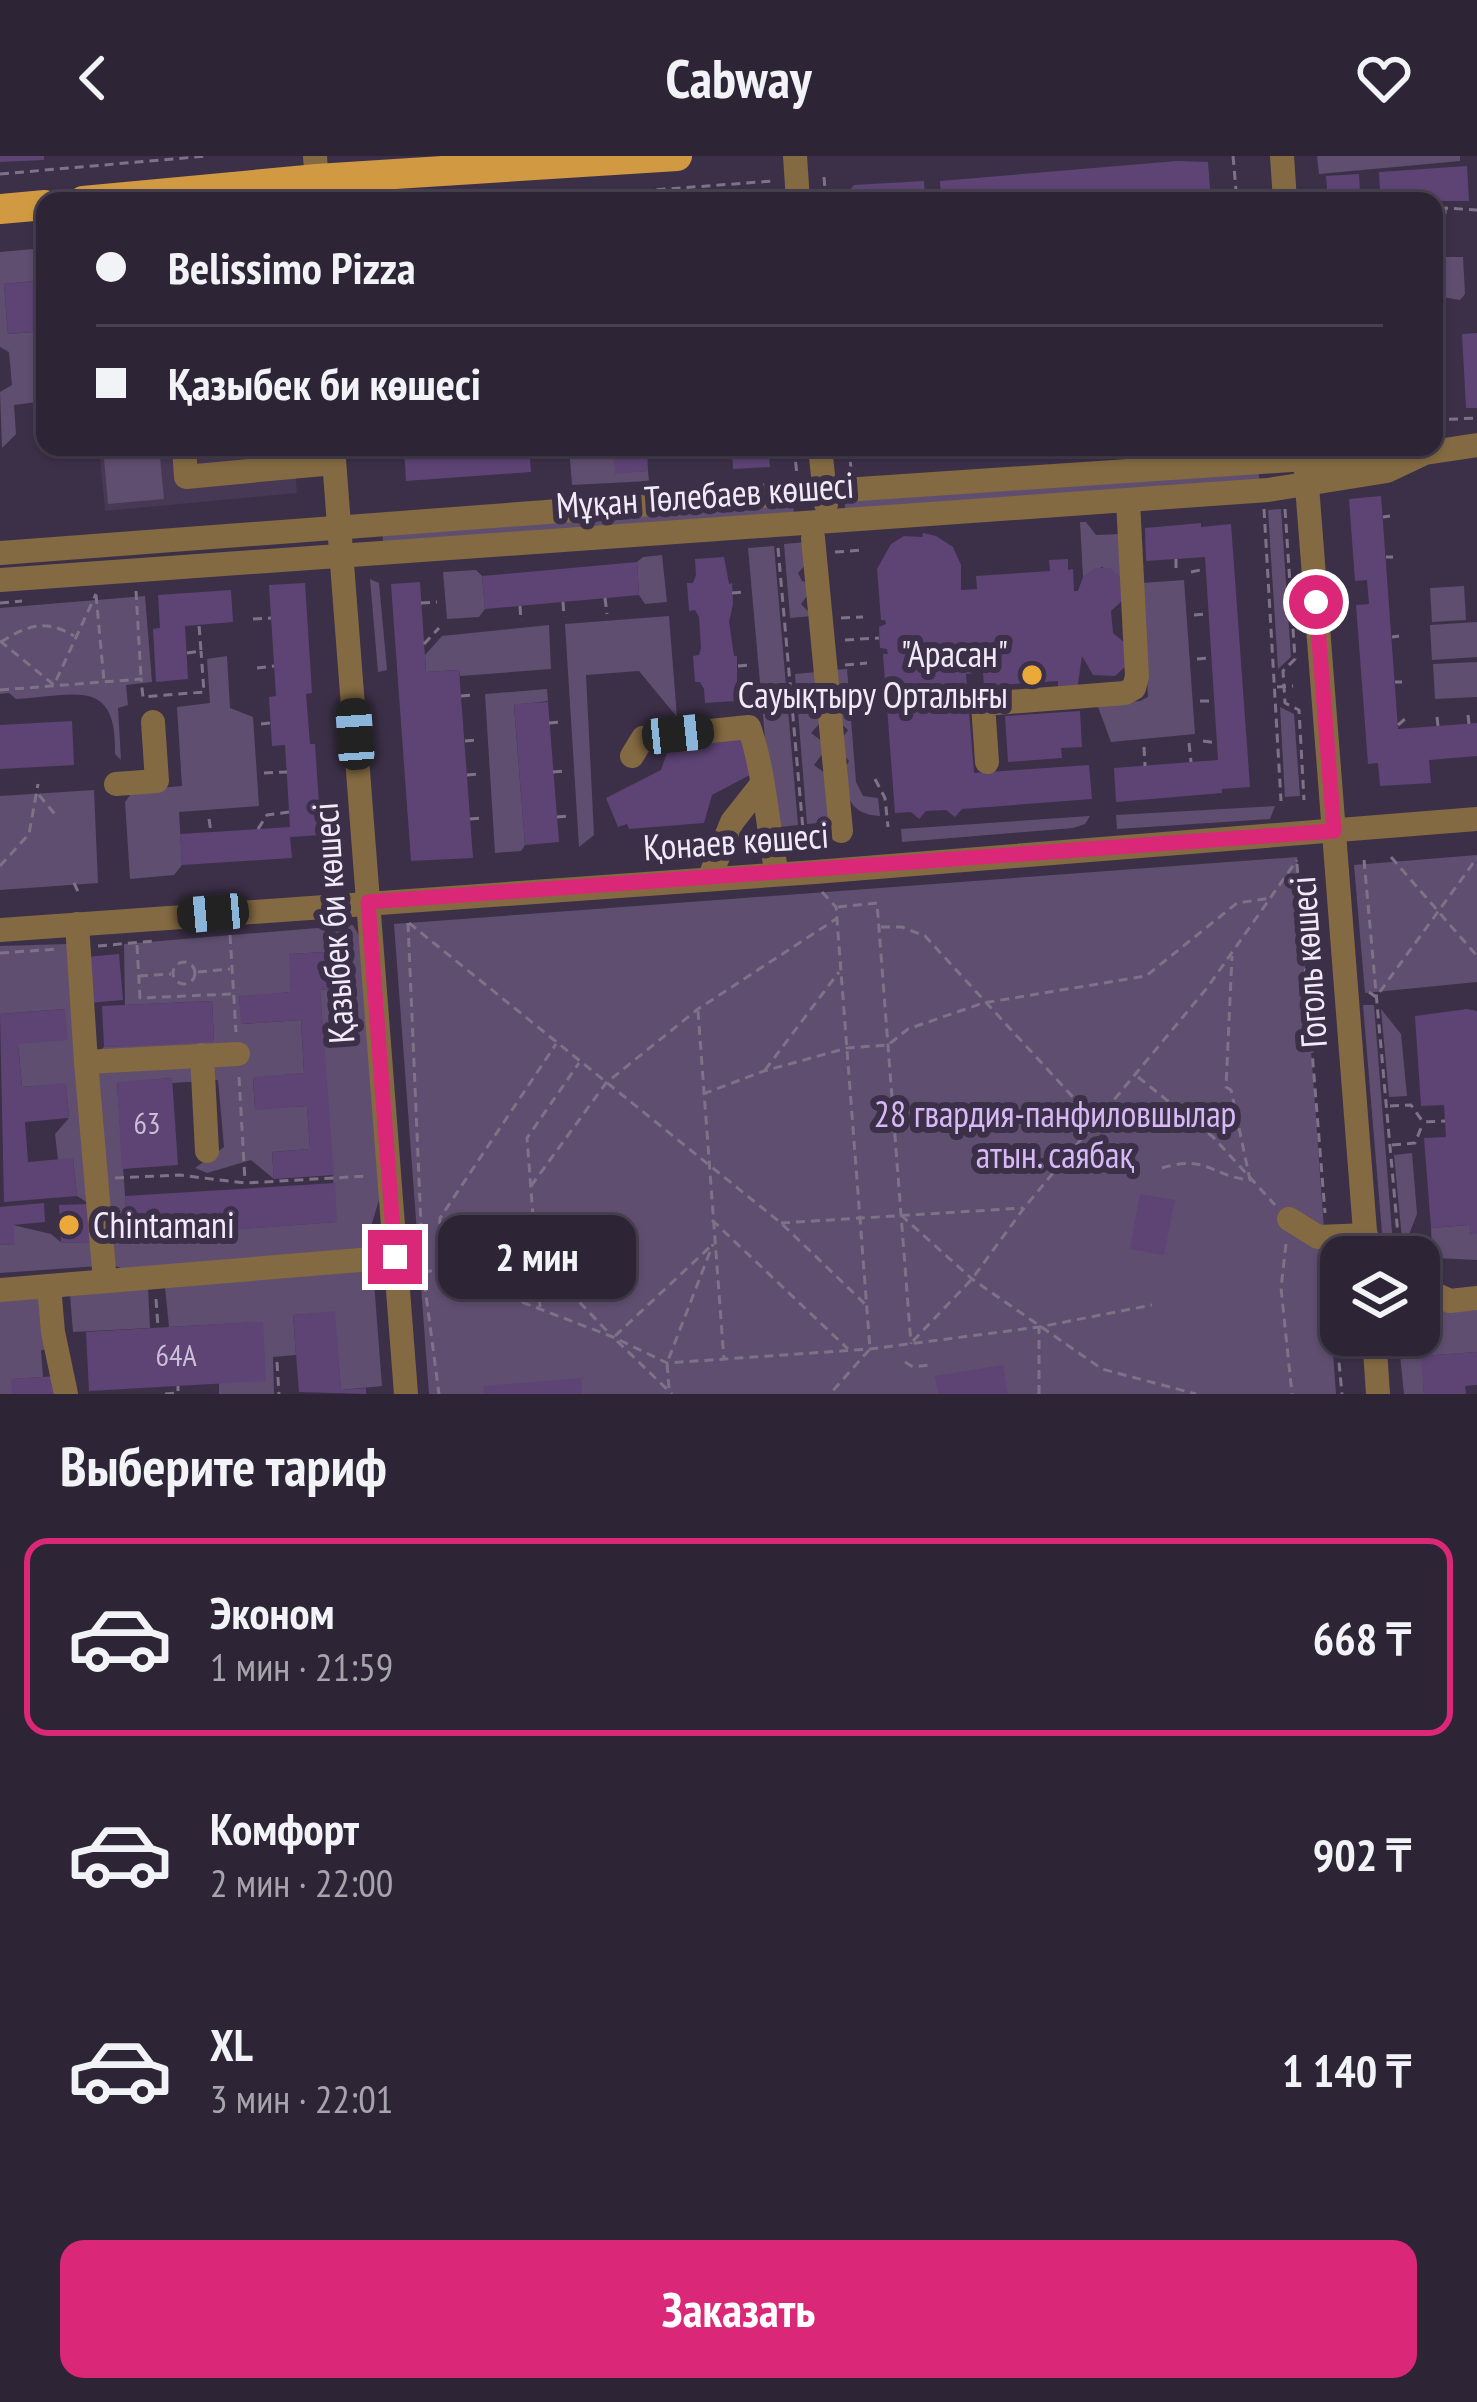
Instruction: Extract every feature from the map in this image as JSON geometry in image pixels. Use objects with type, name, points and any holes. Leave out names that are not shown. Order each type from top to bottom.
[{"type":"main road","points":[[178,192],[677,156]]},
{"type":"main road","points":[[0,209],[36,206]]},
{"type":"street","points":[[795,156],[797,192]]},
{"type":"street","points":[[1282,156],[1284,192]]},
{"type":"street","name":"Мұқан Төлебаев көшесі","points":[[1443,452],[1477,445]]},
{"type":"street","points":[[185,456],[186,477],[326,456]]},
{"type":"street","name":"Қазыбек би көшесі","points":[[333,456],[406,1394]]},
{"type":"street","points":[[821,456],[841,831]]},
{"type":"street","name":"Мұқан Төлебаев көшесі","points":[[0,553],[824,491],[1420,456]]},
{"type":"street","name":"Мұқан Төлебаев көшесі","points":[[0,580],[341,554],[828,537],[1127,501],[1276,497],[1305,463]]},
{"type":"street","name":"Гоголь көшесі","points":[[1305,463],[1365,1236]]},
{"type":"street","points":[[987,762],[983,704],[1125,694],[1134,688],[1127,501]]},
{"type":"street","points":[[116,784],[157,781],[153,722]]},
{"type":"street","points":[[632,757],[643,738],[749,727],[760,761],[765,820],[777,874]]},
{"type":"street","points":[[709,879],[732,822],[762,784]]},
{"type":"street","name":"Қонаев көшесі","points":[[0,930],[1477,819]]},
{"type":"street","points":[[77,924],[105,1281]]},
{"type":"street","points":[[86,1061],[238,1054]]},
{"type":"street","points":[[202,1055],[207,1151]]},
{"type":"street","points":[[1289,1219],[1320,1236]]},
{"type":"street","points":[[0,1290],[395,1257]]},
{"type":"street","points":[[50,1286],[53,1333],[66,1394]]},
{"type":"street","points":[[1440,1296],[1450,1301],[1477,1298]]},
{"type":"street","points":[[1375,1356],[1378,1394]]},
{"type":"path","points":[[0,174],[207,156]]},
{"type":"path","points":[[1234,156],[1237,192]]},
{"type":"path","points":[[824,177],[825,192]]},
{"type":"path","points":[[627,192],[773,181]]},
{"type":"path","points":[[1445,208],[1477,210]]},
{"type":"path","points":[[1443,420],[1477,418]]},
{"type":"path","points":[[795,456],[798,484]]},
{"type":"path","points":[[850,456],[852,473]]},
{"type":"path","points":[[1276,497],[1295,659],[1283,671],[1285,703],[1299,710],[1304,800]]},
{"type":"path","points":[[1276,497],[1264,506],[1281,801]]},
{"type":"path","points":[[1383,517],[1390,516]]},
{"type":"path","points":[[828,537],[864,550]]},
{"type":"path","points":[[778,541],[804,841]]},
{"type":"path","points":[[1386,557],[1393,557]]},
{"type":"path","points":[[1175,559],[1176,573]]},
{"type":"path","points":[[1191,572],[1205,569]]},
{"type":"path","points":[[136,590],[143,697],[204,692],[199,625]]},
{"type":"path","points":[[732,593],[746,592]]},
{"type":"path","points":[[54,686],[96,594],[104,681]]},
{"type":"path","points":[[605,598],[607,614]]},
{"type":"path","points":[[421,603],[437,602]]},
{"type":"path","points":[[563,602],[564,617]]},
{"type":"path","points":[[520,606],[521,621]]},
{"type":"path","points":[[1194,615],[1208,614]]},
{"type":"path","points":[[842,618],[863,616]]},
{"type":"path","points":[[253,619],[271,618]]},
{"type":"path","points":[[54,686],[0,642],[39,625],[76,637]]},
{"type":"path","points":[[424,644],[439,628]]},
{"type":"path","points":[[1392,637],[1399,637]]},
{"type":"path","points":[[849,640],[879,638]]},
{"type":"path","points":[[187,653],[201,651]]},
{"type":"path","points":[[1197,659],[1211,658]]},
{"type":"path","points":[[847,664],[867,663]]},
{"type":"path","points":[[738,666],[752,664]]},
{"type":"path","points":[[257,668],[274,667]]},
{"type":"path","points":[[0,690],[141,679]]},
{"type":"path","points":[[1395,682],[1402,682]]},
{"type":"path","points":[[1274,687],[1293,686]]},
{"type":"path","points":[[461,696],[475,695]]},
{"type":"path","points":[[1200,701],[1214,700]]},
{"type":"path","points":[[1468,715],[1469,724]]},
{"type":"path","points":[[1437,717],[1438,726]]},
{"type":"path","points":[[1398,724],[1405,719]]},
{"type":"path","points":[[549,722],[562,722]]},
{"type":"path","points":[[261,724],[271,723]]},
{"type":"path","points":[[464,741],[478,740]]},
{"type":"path","points":[[1203,741],[1217,743]]},
{"type":"path","points":[[1189,742],[1191,762]]},
{"type":"path","points":[[1144,747],[1145,766]]},
{"type":"path","points":[[553,772],[566,771]]},
{"type":"path","points":[[264,773],[286,772]]},
{"type":"path","points":[[467,775],[481,774]]},
{"type":"path","points":[[875,779],[886,798],[888,827]]},
{"type":"path","points":[[0,866],[29,834],[38,784]]},
{"type":"path","points":[[38,794],[58,818]]},
{"type":"path","points":[[258,829],[267,815],[289,812]]},
{"type":"path","points":[[557,817],[568,816]]},
{"type":"path","points":[[470,819],[484,818]]},
{"type":"path","points":[[209,819],[211,832]]},
{"type":"path","points":[[1391,857],[1477,956]]},
{"type":"path","points":[[1376,998],[1477,858]]},
{"type":"path","points":[[911,1344],[972,1279],[1024,1208],[1136,1076],[1232,954],[1297,860],[1327,1236]]},
{"type":"path","points":[[1364,860],[1398,1236]]},
{"type":"path","points":[[74,883],[80,896]]},
{"type":"path","points":[[817,886],[836,907],[870,1349],[830,1394]]},
{"type":"path","points":[[704,1094],[847,1048],[888,1045],[908,1029],[983,1004],[1146,976],[1237,903],[1273,898]]},
{"type":"path","points":[[836,907],[877,903],[911,1344]]},
{"type":"path","points":[[531,1186],[606,1083],[698,1009],[837,918]]},
{"type":"path","points":[[439,1394],[423,1272],[408,922],[782,1223],[866,1305]]},
{"type":"path","points":[[879,927],[902,926],[925,936],[1097,1123]]},
{"type":"path","points":[[230,935],[245,1183]]},
{"type":"path","points":[[137,943],[140,998],[234,994]]},
{"type":"path","points":[[1232,954],[1226,1087],[1231,1090],[1250,1180]]},
{"type":"path","points":[[139,976],[172,974],[182,962],[196,972]]},
{"type":"path","points":[[196,972],[232,969]]},
{"type":"path","points":[[764,1071],[841,970]]},
{"type":"path","points":[[172,974],[185,985],[196,972]]},
{"type":"path","points":[[1358,984],[1376,998]]},
{"type":"path","points":[[698,1009],[724,1361]]},
{"type":"path","points":[[438,1270],[440,1218],[557,1042]]},
{"type":"path","points":[[540,1310],[527,1138],[580,1062]]},
{"type":"path","points":[[1136,1076],[1213,1137],[1289,1219],[1281,1288],[1292,1394]]},
{"type":"path","points":[[1386,1106],[1411,1105],[1424,1122]]},
{"type":"path","points":[[1424,1122],[1445,1120]]},
{"type":"path","points":[[1390,1145],[1414,1143],[1424,1122]]},
{"type":"path","points":[[1162,1168],[1184,1161],[1206,1163],[1230,1178],[1250,1180]]},
{"type":"path","points":[[95,1179],[179,1175],[245,1183],[373,1176]]},
{"type":"path","points":[[782,1223],[1024,1208]]},
{"type":"path","points":[[901,1215],[972,1279],[1102,1369],[1196,1394]]},
{"type":"path","points":[[712,1220],[850,1351]]},
{"type":"path","points":[[670,1393],[668,1363],[714,1243]]},
{"type":"path","points":[[613,1337],[714,1243]]},
{"type":"path","points":[[536,1257],[670,1393]]},
{"type":"path","points":[[423,1272],[438,1270],[668,1363],[870,1349],[1039,1327],[1152,1305]]},
{"type":"path","points":[[155,1277],[158,1328]]},
{"type":"path","points":[[1039,1327],[1039,1394]]},
{"type":"path","points":[[1338,1356],[1342,1394]]},
{"type":"path","points":[[277,1362],[279,1394]]},
{"type":"path","points":[[905,1362],[913,1367],[930,1365]]},
{"type":"path","points":[[165,1394],[178,1393],[178,1386]]},
{"type":"shaded area","points":[[100,456],[294,456],[297,493],[105,511]]},
{"type":"green space","points":[[1317,156],[1460,156],[1460,161],[1319,174]]},
{"type":"green space","points":[[36,249],[36,281],[4,284],[8,334],[36,332],[36,402],[14,405],[16,434],[2,448],[0,392],[12,385],[9,352],[0,347],[0,252]]},
{"type":"green space","points":[[1443,257],[1463,257],[1465,294],[1460,300],[1443,297]]},
{"type":"green space","points":[[104,456],[160,456],[164,499],[108,504]]},
{"type":"green space","points":[[614,456],[616,473],[648,471],[649,481],[572,485],[570,459]]},
{"type":"green space","points":[[1258,463],[1260,491],[846,522],[844,490]]},
{"type":"green space","points":[[791,493],[796,525],[384,551],[381,522]]},
{"type":"green space","points":[[1281,509],[1291,657],[1278,669],[1268,510]]},
{"type":"green space","points":[[1080,522],[1086,522],[1096,535],[1121,534],[1122,578],[1102,567],[1083,577]]},
{"type":"green space","points":[[807,542],[808,562],[798,573],[810,583],[801,604],[813,616],[790,618],[784,544]]},
{"type":"green space","points":[[774,546],[798,825],[773,828],[748,548]]},
{"type":"green space","points":[[662,555],[667,602],[645,604],[639,595],[637,562]]},
{"type":"green space","points":[[476,570],[482,576],[485,609],[479,617],[447,619],[443,572]]},
{"type":"green space","points":[[370,579],[379,583],[387,670],[378,672]]},
{"type":"green space","points":[[1184,580],[1195,734],[1111,742],[1097,704],[1148,697],[1142,583]]},
{"type":"green space","points":[[1464,586],[1466,620],[1432,622],[1430,588]]},
{"type":"green space","points":[[145,596],[152,682],[126,685],[128,705],[118,708],[121,760],[115,754],[109,712],[100,702],[88,696],[16,699],[9,693],[0,694],[0,608]]},
{"type":"green space","points":[[669,616],[677,717],[639,671],[586,675],[594,835],[579,847],[565,624]]},
{"type":"green space","points":[[1477,622],[1477,657],[1432,660],[1430,625]]},
{"type":"green space","points":[[549,625],[551,669],[460,676],[459,670],[426,672],[425,655],[442,636]]},
{"type":"green space","points":[[227,656],[230,708],[253,717],[259,806],[179,812],[182,865],[174,875],[130,879],[125,802],[134,790],[182,786],[177,707],[210,703],[207,659]]},
{"type":"green space","points":[[1477,662],[1477,697],[1435,699],[1433,664]]},
{"type":"green space","points":[[847,669],[856,782],[863,796],[878,798],[880,816],[852,804],[842,773],[849,761],[840,751],[840,741],[848,730],[838,721],[837,711],[845,699],[835,690],[833,670]]},
{"type":"green space","points":[[817,672],[819,691],[809,703],[820,713],[821,722],[811,733],[823,742],[823,753],[814,765],[825,773],[829,822],[807,824],[795,674]]},
{"type":"green space","points":[[547,689],[548,701],[514,705],[525,845],[521,851],[495,853],[485,694]]},
{"type":"green space","points":[[1280,707],[1294,714],[1300,796],[1285,797]]},
{"type":"green space","points":[[94,790],[98,883],[0,890],[0,796]]},
{"type":"green space","points":[[1275,806],[1270,819],[1117,829],[1116,815]]},
{"type":"green space","points":[[1090,816],[1085,824],[1073,828],[902,842],[901,829]]},
{"type":"green space","points":[[1477,855],[1477,982],[1365,993],[1354,865]]},
{"type":"green space","name":"28 гвардия-панфиловшылар атын. саябақ","points":[[1297,857],[1325,1236],[1320,1236],[1320,1356],[1333,1356],[1336,1394],[429,1394],[394,924]]},
{"type":"green space","points":[[353,925],[363,943],[382,1190],[363,1253],[126,1270],[113,1265],[0,1273],[0,1245],[14,1244],[13,1225],[51,1234],[62,1243],[91,1242],[90,1204],[77,1196],[73,1159],[58,1160],[55,1134],[69,1118],[66,1084],[22,1087],[18,1044],[65,1009],[0,1014],[0,946],[67,944],[87,1061],[104,1047],[214,1041],[212,1001],[125,1005],[124,944]],"holes":[[[343,951],[345,987],[320,990],[336,1222],[128,1237],[117,1083],[218,1080],[224,1147],[195,1168],[207,1173],[251,1160],[274,1179],[272,1152],[310,1149],[307,1106],[255,1109],[253,1078],[304,1073],[301,1020],[242,1024],[239,997],[291,992],[290,954]]]},
{"type":"green space","points":[[1363,1005],[1374,1005],[1392,1236],[1382,1236]]},
{"type":"green space","points":[[1381,1009],[1401,1034],[1407,1096],[1389,1097]]},
{"type":"green space","points":[[1412,1153],[1417,1214],[1408,1236],[1402,1236],[1394,1155]]},
{"type":"green space","points":[[1469,1225],[1469,1234],[1477,1234],[1477,1260],[1440,1258],[1440,1236],[1431,1236],[1431,1228]]},
{"type":"green space","points":[[373,1269],[382,1386],[341,1390],[334,1312],[293,1315],[296,1355],[273,1357],[274,1394],[219,1394],[219,1383],[263,1322],[169,1327],[165,1287]]},
{"type":"green space","points":[[148,1288],[150,1328],[73,1332],[70,1295]]},
{"type":"green space","points":[[53,1297],[56,1349],[41,1350],[43,1377],[12,1379],[12,1394],[0,1394],[0,1301]]},
{"type":"green space","points":[[1440,1300],[1477,1306],[1477,1352],[1440,1355]]},
{"type":"green space","points":[[1400,1356],[1422,1356],[1424,1394],[1404,1394]]},
{"type":"building","points":[[0,156],[44,156],[44,160],[0,162]]},
{"type":"building","points":[[1208,162],[1210,192],[941,192],[940,181]]},
{"type":"building","points":[[1467,166],[1469,201],[1443,201],[1443,192],[1327,192],[1326,176],[1359,174],[1360,191],[1380,189],[1379,172]]},
{"type":"building","points":[[924,181],[925,192],[848,192],[854,185]]},
{"type":"building","points":[[36,281],[36,332],[8,334],[4,284]]},
{"type":"building","points":[[1477,333],[1477,408],[1466,408],[1462,334]]},
{"type":"building","points":[[405,456],[530,456],[531,472],[406,481]]},
{"type":"building","points":[[614,456],[647,456],[648,471],[615,474]]},
{"type":"building","points":[[732,456],[769,456],[770,467],[733,469]]},
{"type":"building","points":[[1381,496],[1398,729],[1477,723],[1477,756],[1429,760],[1431,783],[1380,786],[1378,763],[1368,764],[1356,605],[1369,604],[1367,580],[1355,581],[1349,499]]},
{"type":"building","points":[[1201,523],[1201,527],[1231,524],[1250,787],[1116,802],[1114,768],[1218,760],[1205,557],[1146,561],[1145,528]]},
{"type":"building","name":"\"Арасан\" Сауықтыру Орталығы","points":[[923,533],[953,547],[961,565],[961,590],[977,589],[976,576],[1050,571],[1049,560],[1068,559],[1074,591],[1095,568],[1110,568],[1122,578],[1122,601],[1111,611],[1113,633],[1125,643],[1126,666],[1115,676],[1093,675],[1082,656],[1077,690],[1058,691],[1058,681],[984,686],[983,672],[966,674],[974,773],[1089,765],[1092,799],[962,809],[955,817],[946,810],[926,811],[919,819],[911,812],[895,813],[883,654],[888,654],[880,648],[879,627],[886,624],[881,620],[877,569],[891,544]]},
{"type":"building","points":[[724,557],[732,583],[729,622],[737,656],[737,693],[735,701],[705,703],[704,689],[695,682],[693,656],[701,648],[699,617],[695,610],[689,611],[687,583],[693,583],[696,575],[695,559]]},
{"type":"building","points":[[637,562],[639,595],[485,609],[482,576]]},
{"type":"building","points":[[420,582],[426,672],[459,670],[473,858],[411,861],[391,584]]},
{"type":"building","points":[[305,583],[312,693],[306,694],[310,744],[315,744],[321,835],[290,837],[292,858],[182,865],[180,834],[290,827],[285,745],[272,746],[269,697],[276,696],[269,585]]},
{"type":"building","points":[[231,590],[233,622],[185,626],[188,679],[156,682],[153,629],[160,628],[158,595]]},
{"type":"building","points":[[548,702],[559,842],[525,845],[514,704]]},
{"type":"building","points":[[1080,711],[1082,747],[1061,748],[1062,758],[1008,762],[1005,716]]},
{"type":"building","points":[[72,721],[74,765],[0,769],[0,725]]},
{"type":"building","points":[[738,732],[750,769],[763,768],[712,795],[704,823],[618,827],[606,798],[661,770],[669,747]]},
{"type":"building","points":[[343,951],[345,988],[320,990],[334,1175],[274,1179],[272,1152],[310,1149],[307,1106],[255,1110],[253,1077],[304,1073],[301,1020],[241,1024],[239,996],[291,992],[289,954]]},
{"type":"building","points":[[119,954],[123,1000],[89,1003],[86,957]]},
{"type":"building","points":[[212,1001],[214,1042],[104,1047],[102,1006]]},
{"type":"building","points":[[65,1009],[68,1040],[18,1044],[22,1087],[66,1083],[69,1118],[25,1122],[28,1162],[73,1158],[77,1196],[4,1202],[0,1014]]},
{"type":"building","points":[[1477,1011],[1477,1234],[1469,1235],[1469,1225],[1431,1228],[1424,1138],[1446,1137],[1444,1105],[1421,1106],[1415,1016]]},
{"type":"building","points":[[172,1078],[178,1165],[122,1169],[117,1082]]},
{"type":"building","points":[[335,1183],[337,1222],[128,1238],[125,1196]]},
{"type":"building","points":[[1140,1194],[1175,1200],[1164,1255],[1130,1249]]},
{"type":"building","points":[[44,1203],[45,1222],[13,1225],[15,1244],[0,1245],[0,1207]]},
{"type":"building","points":[[90,1204],[92,1242],[61,1243],[59,1205]]},
{"type":"building","points":[[335,1311],[341,1390],[366,1388],[366,1394],[299,1392],[293,1315]]},
{"type":"building","points":[[263,1322],[266,1381],[89,1391],[86,1332]]},
{"type":"building","points":[[1477,1352],[1477,1385],[1465,1386],[1466,1394],[1424,1394],[1421,1356]]},
{"type":"building","points":[[1003,1365],[1008,1394],[938,1394],[935,1376]]},
{"type":"building","points":[[57,1376],[58,1394],[12,1394],[11,1379]]},
{"type":"building","points":[[581,1378],[582,1394],[484,1394],[483,1386]]},
{"type":"place","name":"\"Арасан\" Сауықтыру Орталығы","points":[[1032,675]]},
{"type":"place","name":"Chintamani","points":[[69,1225]]},
{"type":"route","points":[[395,1257],[368,902],[1334,831],[1316,602]]}]
